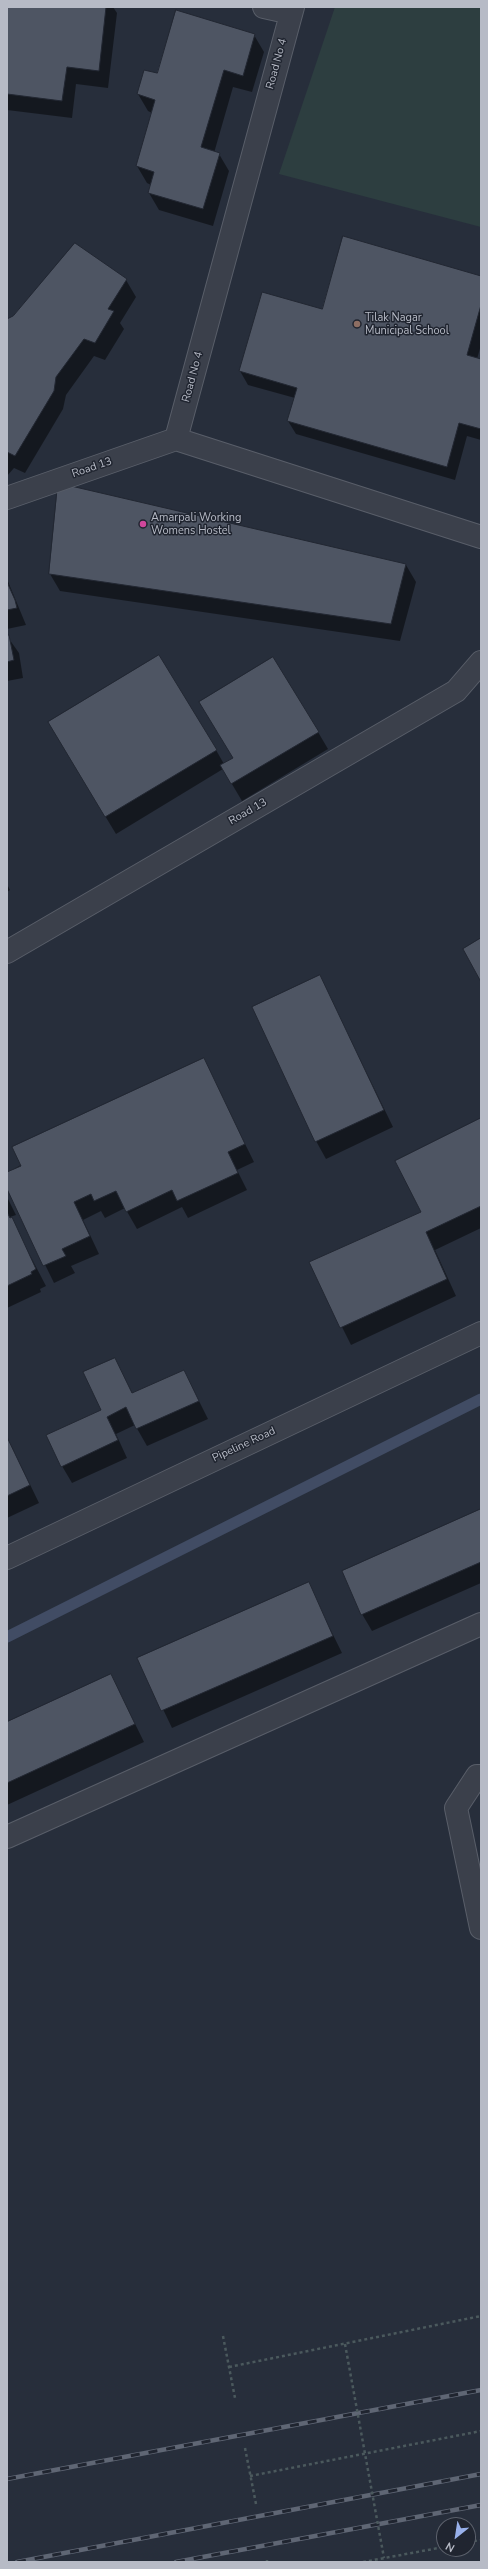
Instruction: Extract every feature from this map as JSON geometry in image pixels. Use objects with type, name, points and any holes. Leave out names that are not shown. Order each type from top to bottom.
[{"type":"street","points":[[264,7],[292,10]]},
{"type":"street","name":"Road No 4","points":[[176,439],[292,10]]},
{"type":"street","points":[[176,439],[481,537]]},
{"type":"street","name":"Road 13","points":[[7,498],[176,439]]},
{"type":"street","name":"Road 13","points":[[7,952],[456,691],[481,662]]},
{"type":"street","name":"Pipeline Road","points":[[7,1558],[481,1333]]},
{"type":"street","points":[[7,1836],[481,1624]]},
{"type":"street","points":[[481,1776],[477,1776],[456,1808],[473,1847],[481,1928]]},
{"type":"path","points":[[229,2367],[481,2316]]},
{"type":"path","points":[[223,2336],[235,2398]]},
{"type":"path","points":[[345,2344],[384,2558]]},
{"type":"path","points":[[250,2476],[481,2431]]},
{"type":"path","points":[[245,2448],[256,2504]]},
{"type":"path","points":[[363,2562],[436,2548]]},
{"type":"shaded area","points":[[335,7],[481,7],[481,227],[279,174]]},
{"type":"building","points":[[7,7],[106,7],[99,71],[67,67],[62,101],[7,94]]},
{"type":"building","points":[[176,10],[255,34],[243,76],[224,70],[201,147],[220,153],[203,209],[148,193],[154,172],[136,166],[155,100],[137,94],[144,70],[157,73]]},
{"type":"building","points":[[343,236],[481,276],[481,305],[467,355],[481,359],[481,429],[459,423],[447,467],[287,421],[297,388],[239,371],[262,292],[322,309]]},
{"type":"building","points":[[75,243],[127,279],[108,309],[114,311],[95,343],[84,339],[56,377],[54,391],[15,456],[7,452],[7,319],[13,316]]},
{"type":"building","name":"Amarpali Working Womens Hostel","points":[[58,483],[406,564],[391,624],[49,574]]},
{"type":"building","points":[[7,582],[17,608],[7,610]]},
{"type":"building","points":[[7,635],[9,635],[14,660],[7,662]]},
{"type":"building","points":[[159,655],[217,750],[105,817],[48,722]]},
{"type":"building","points":[[273,657],[319,732],[231,784],[220,765],[233,758],[199,702]]},
{"type":"building","points":[[481,938],[481,982],[463,949]]},
{"type":"building","points":[[320,975],[384,1110],[315,1142],[252,1007]]},
{"type":"building","points":[[204,1058],[245,1144],[228,1152],[238,1173],[177,1201],[172,1190],[126,1212],[116,1191],[94,1201],[91,1194],[74,1202],[90,1236],[62,1249],[66,1256],[43,1266],[7,1189],[7,1172],[21,1166],[12,1147]]},
{"type":"building","points":[[481,1118],[481,1206],[426,1232],[447,1279],[340,1328],[309,1262],[421,1212],[395,1161]]},
{"type":"building","points":[[7,1212],[10,1218],[12,1217],[36,1269],[31,1272],[32,1274],[7,1286]]},
{"type":"building","points":[[115,1358],[132,1393],[184,1370],[199,1401],[136,1429],[126,1407],[107,1417],[118,1440],[61,1467],[46,1435],[101,1410],[83,1372]]},
{"type":"building","points":[[7,1437],[30,1485],[7,1496]]},
{"type":"building","points":[[481,1509],[481,1562],[361,1615],[342,1571]]},
{"type":"building","points":[[309,1582],[333,1636],[161,1711],[137,1658]]},
{"type":"building","points":[[111,1674],[135,1724],[7,1783],[7,1722]]},
{"type":"waterway","points":[[7,1637],[481,1399]]},
{"type":"railway","points":[[7,2479],[481,2390]]},
{"type":"railway","points":[[17,2562],[481,2474]]},
{"type":"railway","points":[[176,2562],[481,2505]]},
{"type":"place","name":"Tilak Nagar Municipal School","points":[[357,324]]},
{"type":"place","name":"Amarpali Working Womens Hostel","points":[[143,524]]}]
